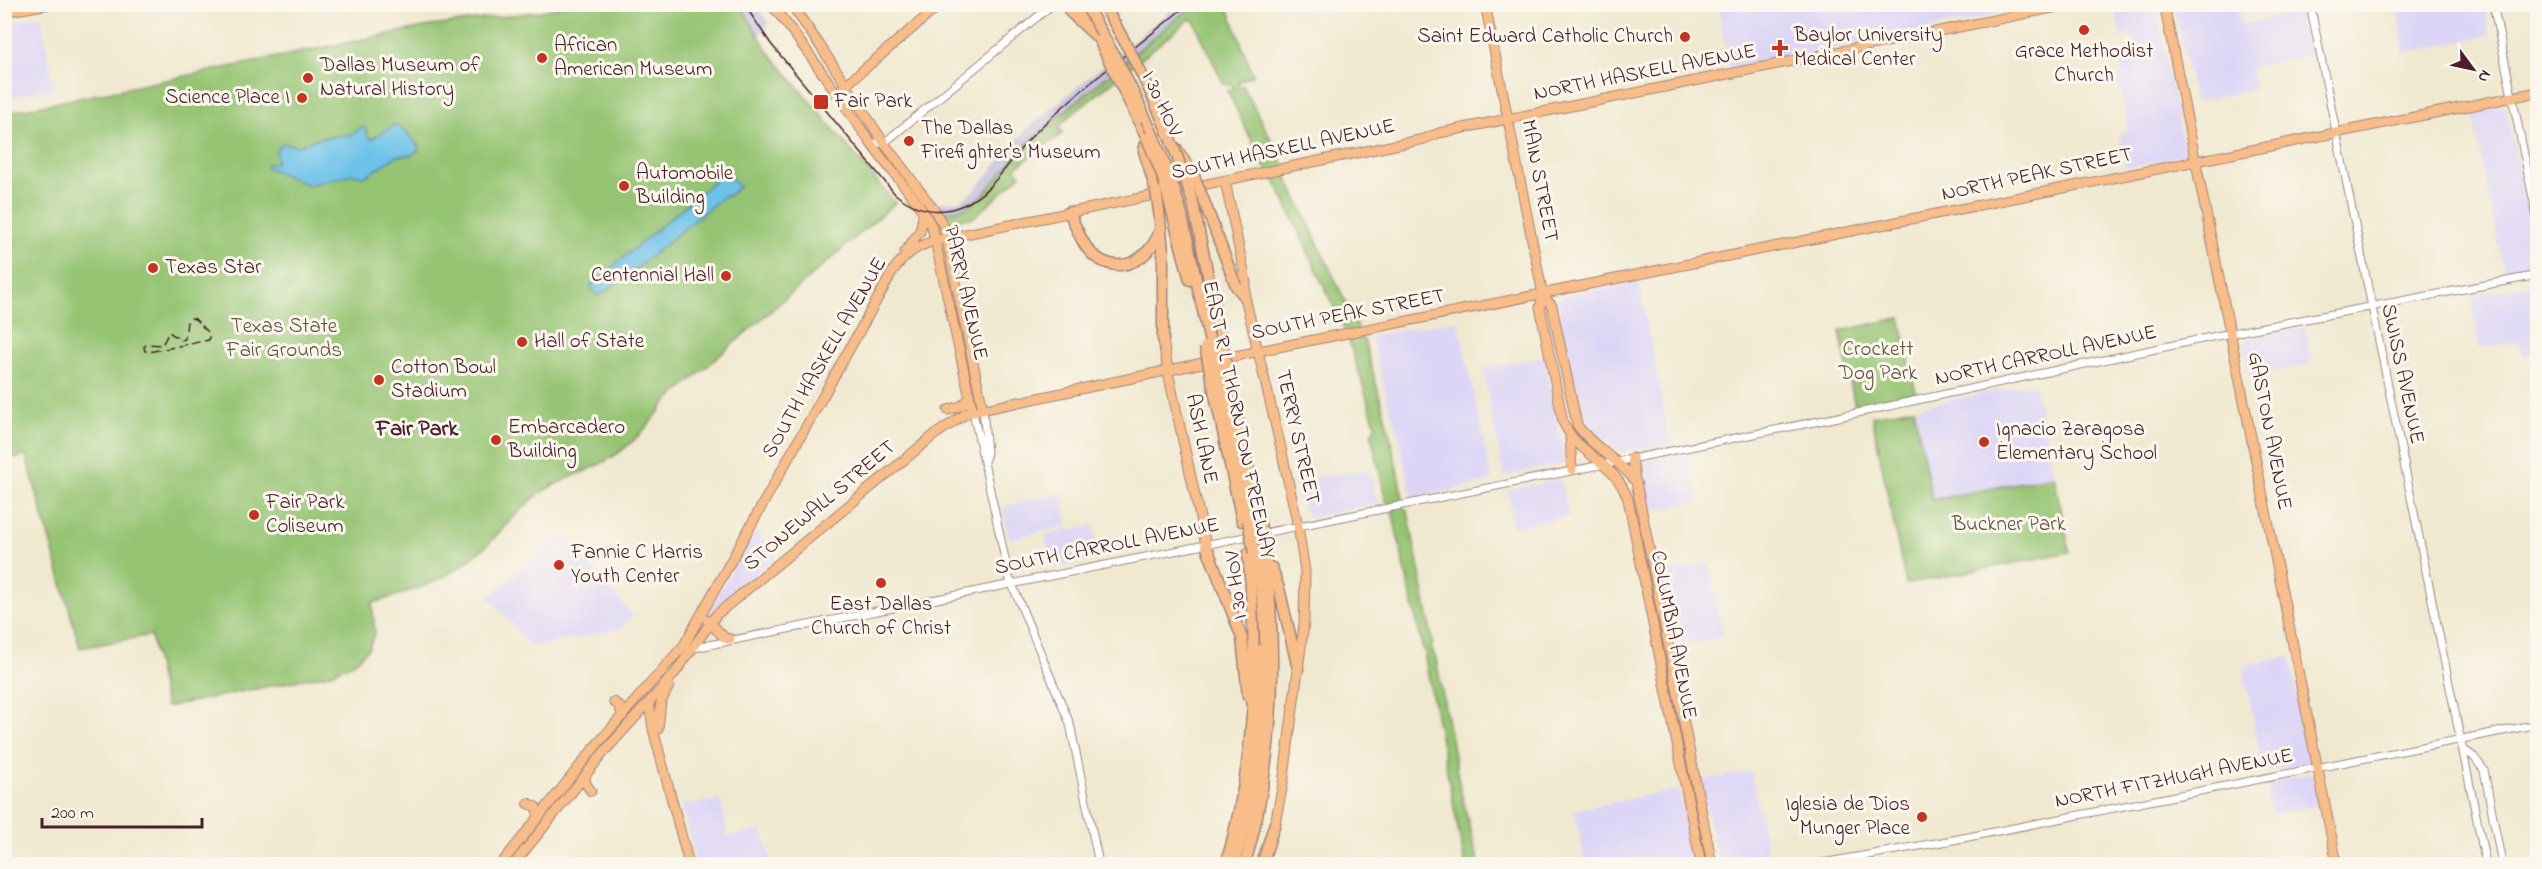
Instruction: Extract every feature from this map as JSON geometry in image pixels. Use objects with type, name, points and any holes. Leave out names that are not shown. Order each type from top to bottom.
[{"type":"highway","points":[[1065,4],[1071,13],[1099,39]]},
{"type":"highway","name":"EAST R L THORNTON FREEWAY","points":[[1077,4],[1099,39],[1147,138],[1162,175],[1186,205],[1273,632],[1270,732],[1262,790],[1245,864]]},
{"type":"highway","name":"I 30 HOV","points":[[1085,4],[1137,95],[1186,205]]},
{"type":"highway","name":"I 30 HOV","points":[[1091,4],[1149,112],[1186,205]]},
{"type":"highway","points":[[1103,4],[1140,68],[1173,144],[1194,176],[1186,205],[1245,297]]},
{"type":"highway","points":[[1147,138],[1144,151],[1160,211],[1165,317],[1163,340]]},
{"type":"highway","name":"EAST R L THORNTON FREEWAY","points":[[1186,205],[1256,553],[1255,647],[1250,753],[1240,811],[1226,864]]},
{"type":"highway","points":[[1069,212],[1088,249],[1097,257],[1115,264],[1130,263],[1146,254],[1157,238],[1161,227]]},
{"type":"highway","points":[[1206,544],[1242,638],[1247,673],[1250,753]]},
{"type":"highway","points":[[1256,553],[1280,592],[1298,669]]},
{"type":"highway","name":"I 30 HOV","points":[[1236,864],[1253,786],[1262,703],[1262,627],[1256,553]]},
{"type":"highway","points":[[1262,864],[1275,823]]},
{"type":"main road","points":[[4,12],[50,4]]},
{"type":"main road","name":"PARRY AVENUE","points":[[771,4],[803,44],[871,143],[924,212],[937,240],[973,412]]},
{"type":"main road","name":"PARRY AVENUE","points":[[791,4],[884,143],[935,211],[948,238],[983,409]]},
{"type":"main road","points":[[797,14],[808,4]]},
{"type":"main road","points":[[836,93],[941,4]]},
{"type":"main road","name":"MAIN STREET","points":[[1485,4],[1544,295],[1552,306],[1576,425],[1595,445],[1617,460]]},
{"type":"main road","name":"NORTH HASKELL AVENUE","points":[[1508,118],[2072,4]]},
{"type":"main road","name":"GASTON AVENUE","points":[[2164,4],[2337,864]]},
{"type":"main road","name":"NORTH PEAK STREET","points":[[1544,295],[2538,92]]},
{"type":"main road","name":"SOUTH HASKELL AVENUE","points":[[501,864],[684,645],[902,258],[915,249],[937,240],[1424,139],[1439,133],[1508,118]]},
{"type":"main road","name":"TERRY STREET","points":[[1225,181],[1246,282],[1245,297],[1298,526]]},
{"type":"main road","points":[[902,258],[920,231],[924,212]]},
{"type":"main road","name":"MAIN STREET","points":[[1544,295],[1540,307],[1563,422],[1570,435]]},
{"type":"main road","name":"SOUTH PEAK STREET","points":[[983,409],[1259,351],[1544,295]]},
{"type":"main road","name":"ASH LANE","points":[[1163,340],[1206,544]]},
{"type":"main road","points":[[1558,399],[1570,397]]},
{"type":"main road","points":[[948,410],[961,406],[970,398]]},
{"type":"main road","name":"STONEWALL STREET","points":[[693,648],[710,622],[933,436],[956,419],[983,409]]},
{"type":"main road","points":[[1567,470],[1570,435]]},
{"type":"main road","name":"COLUMBIA AVENUE","points":[[1570,435],[1617,478],[1628,499],[1701,864]]},
{"type":"main road","points":[[1632,458],[1636,482]]},
{"type":"main road","name":"COLUMBIA AVENUE","points":[[1617,460],[1636,482],[1712,864]]},
{"type":"main road","name":"EAST R L THORNTON FREEWAY","points":[[1275,823],[1283,784],[1304,624],[1305,571],[1298,526]]},
{"type":"main road","points":[[701,614],[725,638],[730,639]]},
{"type":"main road","points":[[514,864],[585,776],[675,673],[693,648]]},
{"type":"main road","points":[[660,753],[658,713],[675,673]]},
{"type":"main road","points":[[657,677],[648,704],[652,729],[689,864]]},
{"type":"main road","points":[[636,700],[648,704],[658,713]]},
{"type":"main road","points":[[614,702],[619,706],[623,716]]},
{"type":"main road","points":[[630,724],[643,722],[652,729]]},
{"type":"main road","points":[[585,776],[586,784],[591,791]]},
{"type":"main road","points":[[528,803],[536,807],[540,817]]},
{"type":"street","points":[[871,143],[884,143],[1053,4]]},
{"type":"street","name":"SWISS AVENUE","points":[[2310,4],[2486,864]]},
{"type":"street","points":[[2493,4],[2538,222]]},
{"type":"street","name":"NORTH CARROLL AVENUE","points":[[1567,470],[1970,390],[2230,334],[2538,275]]},
{"type":"street","name":"PARRY AVENUE","points":[[983,409],[987,444],[985,459],[1011,583],[1070,724],[1099,864]]},
{"type":"street","name":"PARRY AVENUE","points":[[973,412],[981,454],[985,459]]},
{"type":"street","name":"SOUTH CARROLL AVENUE","points":[[693,648],[1567,470]]},
{"type":"street","name":"NORTH FITZHUGH AVENUE","points":[[1817,864],[1953,840],[2538,724]]},
{"type":"street","points":[[2463,749],[2474,757],[2484,770],[2502,864]]},
{"type":"shaded area","name":"Baylor University Medical Center","points":[[1717,4],[2041,5],[1730,70]]},
{"type":"shaded area","points":[[740,5],[756,5],[769,23],[759,36]]},
{"type":"shaded area","points":[[1177,5],[1193,5],[1028,142],[983,195],[964,208],[942,213],[937,203],[960,201],[974,191],[1028,128]]},
{"type":"shaded area","points":[[2115,5],[2156,5],[2185,155],[2126,167],[2119,134],[2129,131],[2118,77],[2122,76],[2117,52],[2136,49],[2134,36],[2121,38]]},
{"type":"shaded area","points":[[2173,5],[2238,5],[2240,24],[2243,25],[2307,9],[2317,53],[2251,67],[2255,89],[2195,102]]},
{"type":"shaded area","points":[[2397,5],[2484,5],[2490,35],[2404,53]]},
{"type":"shaded area","points":[[41,16],[54,88],[5,98],[5,23]]},
{"type":"shaded area","points":[[2501,106],[2506,110],[2538,259],[2537,268],[2505,277],[2472,112]]},
{"type":"shaded area","points":[[1639,282],[1670,444],[1622,452],[1593,434],[1580,408],[1566,356],[1558,300],[1561,297]]},
{"type":"shaded area","points":[[2537,284],[2537,352],[2522,355],[2519,342],[2480,348],[2471,295]]},
{"type":"shaded area","points":[[1458,320],[1492,481],[1412,498],[1397,430],[1371,336]]},
{"type":"shaded area","points":[[2306,327],[2311,364],[2250,376],[2243,344],[2247,339]]},
{"type":"shaded area","points":[[1544,356],[1566,463],[1504,476],[1483,369]]},
{"type":"shaded area","name":"Ignacio Zaragosa Elementary School","points":[[2034,383],[2054,476],[1932,501],[1914,408]]},
{"type":"shaded area","points":[[1687,453],[1698,502],[1648,512],[1639,462]]},
{"type":"shaded area","points":[[1370,469],[1377,502],[1311,518],[1305,512],[1299,499],[1296,481]]},
{"type":"shaded area","points":[[1560,479],[1569,516],[1513,527],[1508,490]]},
{"type":"shaded area","points":[[1062,494],[1068,526],[1009,539],[1002,507]]},
{"type":"shaded area","points":[[1093,525],[1100,558],[1052,568],[1045,535]]},
{"type":"shaded area","points":[[755,529],[777,557],[712,612],[709,611]]},
{"type":"shaded area","name":"Fannie C Harris Youth Center","points":[[565,534],[633,616],[619,629],[531,647],[489,597]]},
{"type":"shaded area","points":[[1709,563],[1723,637],[1677,646],[1663,573]]},
{"type":"shaded area","points":[[2290,656],[2310,763],[2263,772],[2243,666]]},
{"type":"shaded area","points":[[1751,771],[1770,864],[1718,864],[1701,781]]},
{"type":"shaded area","points":[[2312,773],[2320,805],[2272,814],[2266,783]]},
{"type":"shaded area","points":[[1679,789],[1694,864],[1585,864],[1575,810]]},
{"type":"shaded area","points":[[721,800],[728,837],[764,830],[771,864],[696,864],[682,805]]},
{"type":"green space","name":"Texas State Fair Grounds","points":[[570,5],[740,5],[768,51],[895,203],[666,402],[643,430],[617,454],[542,492],[473,558],[446,576],[419,588],[372,603],[375,632],[369,648],[355,662],[329,674],[166,707],[151,635],[80,648],[26,455],[5,460],[5,113],[424,27],[537,12]]},
{"type":"green space","points":[[1193,5],[1227,5],[1253,75],[1238,82],[1240,87],[1243,86],[1283,163],[1284,172],[1358,328],[1356,334],[1364,340],[1389,431],[1403,498],[1397,502],[1408,512],[1433,643],[1431,648],[1436,659],[1460,788],[1479,864],[1465,864],[1425,659],[1426,651],[1423,650],[1392,511],[1395,510],[1391,503],[1386,502],[1371,433],[1376,427],[1348,338],[1353,337],[1349,330],[1344,329],[1272,174],[1265,168],[1227,90],[1234,89],[1232,84],[1224,85],[1194,21],[1190,19],[1063,122],[1059,128],[1063,133],[1015,168],[1021,175],[973,218],[958,219],[956,229],[950,229],[942,213],[964,208],[983,195],[1028,142]]},
{"type":"green space","name":"Crockett Dog Park","points":[[1900,318],[1916,393],[1855,406],[1840,331]]},
{"type":"green space","name":"Buckner Park","points":[[1914,408],[1932,500],[2054,476],[2070,552],[1906,584],[1872,416]]},
{"type":"water","points":[[394,125],[405,131],[419,150],[411,155],[397,156],[365,177],[354,174],[308,185],[266,167],[267,164],[275,163],[276,150],[283,143],[298,146],[315,139],[353,134],[362,127],[372,139]]},
{"type":"water","points":[[724,169],[739,187],[727,197],[725,195],[626,277],[598,296],[590,286],[714,181],[713,179]]},
{"type":"tram line","points":[[744,4],[771,44],[895,194],[911,204],[936,211],[963,205],[984,192],[1034,134],[1052,117],[1188,4]]},
{"type":"railway","points":[[191,318],[209,333],[209,340],[145,351],[144,347],[147,344],[162,345],[169,332],[181,340],[185,339],[187,321],[191,318]]},
{"type":"place","name":"Grace Methodist Church","points":[[2084,30]]},
{"type":"place","name":"Saint Edward Catholic Church","points":[[1685,37]]},
{"type":"place","name":"Baylor University Medical Center","points":[[1780,48]]},
{"type":"place","name":"African American Museum","points":[[542,58]]},
{"type":"place","name":"Dallas Museum of Natural History","points":[[308,78]]},
{"type":"place","name":"Science Place I","points":[[302,98]]},
{"type":"place","name":"Fair Park","points":[[821,102]]},
{"type":"place","name":"The Dallas Firefighter's Museum","points":[[909,141]]},
{"type":"place","name":"Automobile Building","points":[[624,186]]},
{"type":"place","name":"Texas Star","points":[[153,268]]},
{"type":"place","name":"Centennial Hall","points":[[726,276]]},
{"type":"place","name":"Hall of State","points":[[522,342]]},
{"type":"place","name":"Cotton Bowl Stadium","points":[[379,380]]},
{"type":"place","name":"Embarcadero Building","points":[[496,440]]},
{"type":"place","name":"Ignacio Zaragosa Elementary School","points":[[1984,442]]},
{"type":"place","name":"Fair Park Coliseum","points":[[254,515]]},
{"type":"place","name":"Fannie C Harris Youth Center","points":[[559,565]]},
{"type":"place","name":"East Dallas Church of Christ","points":[[881,583]]},
{"type":"place","name":"Iglesia de Dios Munger Place","points":[[1922,817]]},
{"type":"district","name":"Fair Park","points":[[417,430]]}]
